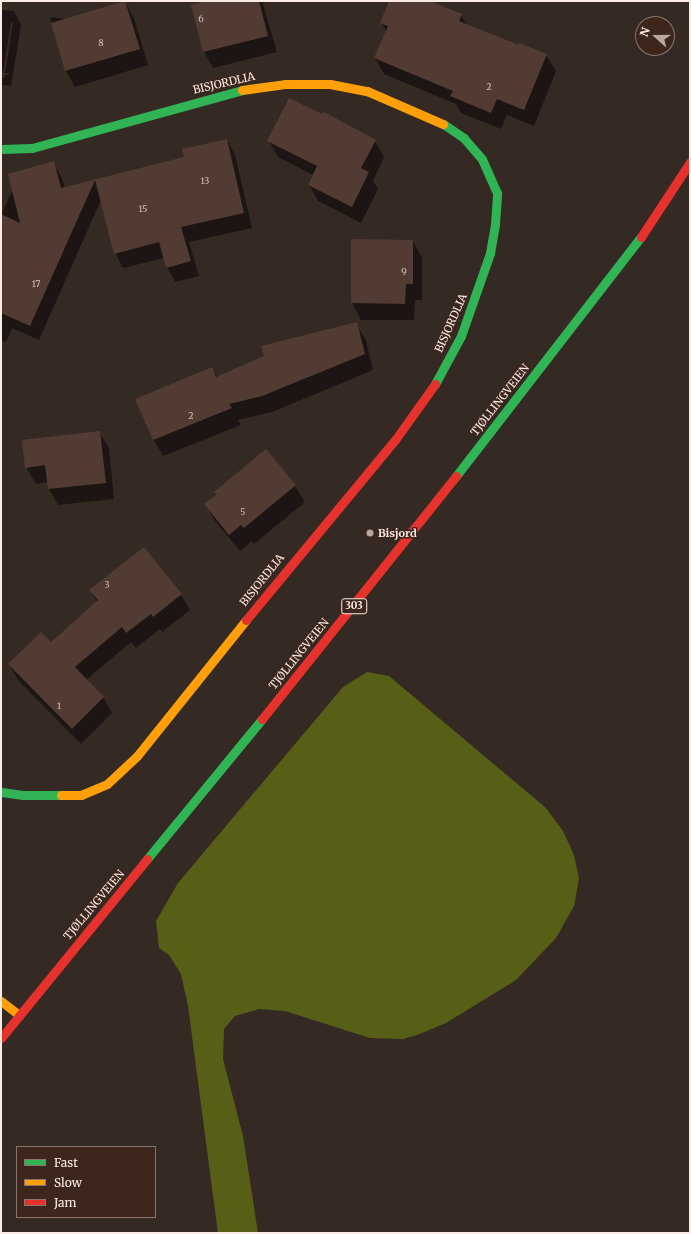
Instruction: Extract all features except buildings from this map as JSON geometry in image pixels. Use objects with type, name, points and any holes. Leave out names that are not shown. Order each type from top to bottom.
[{"type":"street","name":"BISJORDLIA","points":[[1,149],[32,148],[240,90],[285,84],[330,84],[367,91],[448,126],[464,138],[482,159],[497,193],[495,224],[490,254],[480,286],[461,336],[436,383],[395,440],[277,581],[137,756],[107,784],[80,795],[47,796],[1,792]]},
{"type":"street","name":"TJØLLINGVEIEN","points":[[1,1038],[222,769],[459,472],[639,239],[690,162]]},
{"type":"street","points":[[1,1001],[19,1015]]},
{"type":"green space","points":[[367,672],[389,676],[546,808],[563,831],[574,855],[579,879],[574,906],[556,938],[516,980],[446,1023],[417,1035],[403,1039],[370,1038],[285,1011],[259,1009],[235,1016],[224,1029],[223,1059],[243,1136],[258,1233],[218,1233],[188,1006],[181,974],[169,955],[159,948],[156,921],[178,883],[343,687]]},
{"type":"traffic: fast","points":[[1,149],[32,148],[242,90]]},
{"type":"traffic: fast","points":[[435,384],[461,336],[490,253],[495,224],[497,193],[482,159],[464,138],[443,124]]},
{"type":"traffic: fast","points":[[456,476],[641,237]]},
{"type":"traffic: fast","points":[[147,859],[262,719]]},
{"type":"traffic: fast","points":[[1,792],[23,795],[61,795]]},
{"type":"traffic: slow","points":[[242,90],[285,84],[330,84],[367,91],[443,124]]},
{"type":"traffic: slow","points":[[61,795],[81,795],[107,784],[137,756],[246,620]]},
{"type":"traffic: slow","points":[[1,1001],[19,1015]]},
{"type":"traffic: jam","points":[[641,237],[690,162]]},
{"type":"traffic: jam","points":[[246,620],[395,440],[435,384]]},
{"type":"traffic: jam","points":[[262,719],[456,476]]},
{"type":"traffic: jam","points":[[1,1038],[147,859]]},
{"type":"place","name":"Bisjord","points":[[370,533]]}]
